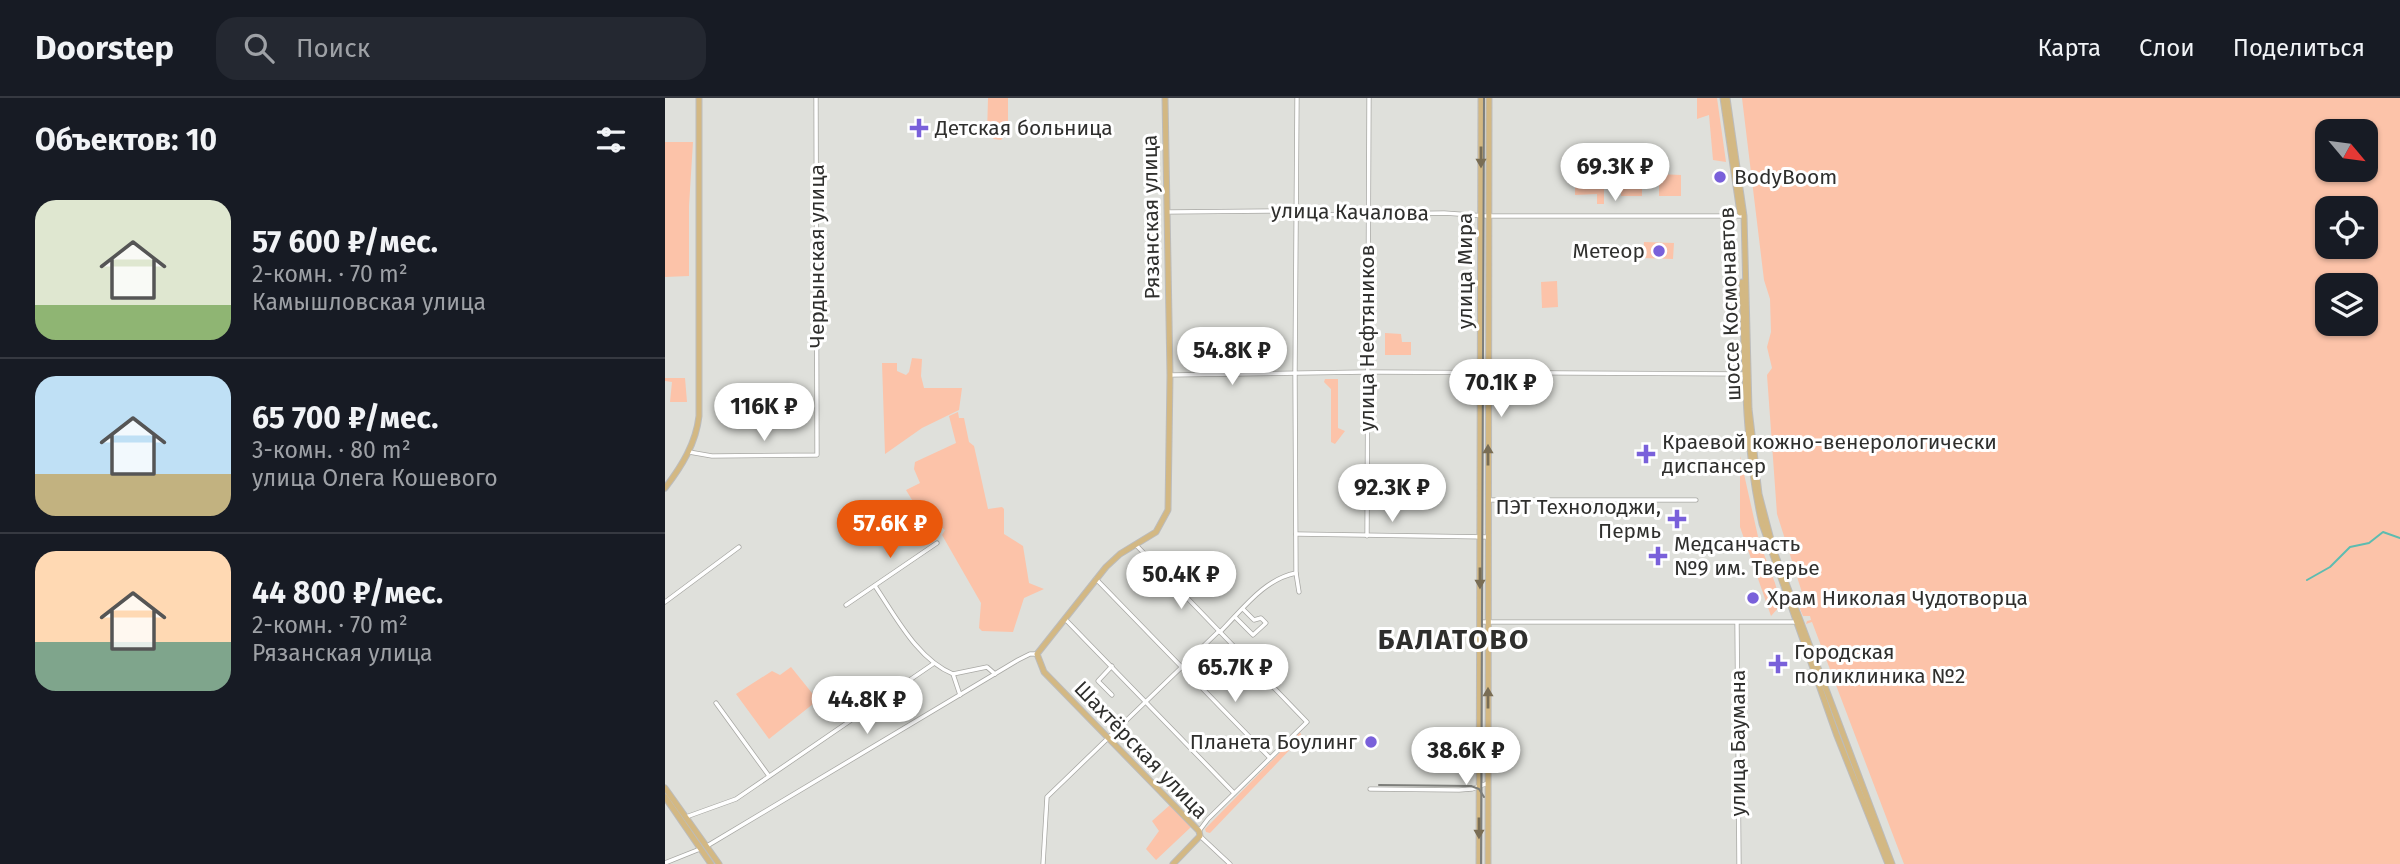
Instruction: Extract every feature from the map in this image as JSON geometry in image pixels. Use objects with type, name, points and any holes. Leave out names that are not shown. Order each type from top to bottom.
[{"type":"main road","points":[[665,488],[688,453],[695,438],[699,416],[699,98]]},
{"type":"main road","name":"Рязанская улица","points":[[1037,654],[1113,560],[1156,532],[1168,510],[1170,375],[1164,98]]},
{"type":"main road","name":"улица Мира","points":[[1479,864],[1481,98]]},
{"type":"main road","name":"улица Мира","points":[[1487,864],[1489,98]]},
{"type":"main road","name":"шоссе Космонавтов","points":[[1725,98],[1742,216],[1747,374],[1759,494],[1774,551],[1798,621],[1890,864]]},
{"type":"main road","name":"Шахтёрская улица","points":[[1037,654],[1044,672],[1200,834]]},
{"type":"main road","points":[[665,788],[686,817],[711,864]]},
{"type":"main road","points":[[665,797],[719,864]]},
{"type":"main road","points":[[1173,864],[1200,834]]},
{"type":"street","name":"Чердынская улица","points":[[688,453],[712,456],[817,455],[816,98]]},
{"type":"street","points":[[1297,98],[1295,373],[1296,573],[1299,592]]},
{"type":"street","name":"улица Нефтяников","points":[[1367,536],[1369,98]]},
{"type":"street","name":"улица Качалова","points":[[1167,214],[1173,211],[1271,211],[1368,215],[1444,213],[1489,216],[1742,216]]},
{"type":"street","points":[[1170,375],[1367,372],[1747,374]]},
{"type":"street","points":[[1488,500],[1696,500]]},
{"type":"street","points":[[1296,534],[1488,537]]},
{"type":"street","points":[[846,605],[937,543]]},
{"type":"street","points":[[1136,545],[1307,722],[1234,793],[1200,834]]},
{"type":"street","points":[[665,602],[739,548]]},
{"type":"street","points":[[1043,864],[1047,797],[1269,584],[1296,573]]},
{"type":"street","points":[[1096,579],[1271,758]]},
{"type":"street","points":[[875,586],[915,646],[927,654],[933,664],[953,674],[987,667],[995,674]]},
{"type":"street","points":[[1235,617],[1253,635],[1266,623],[1261,618],[1254,620],[1243,609]]},
{"type":"street","points":[[1065,619],[1234,793]]},
{"type":"street","points":[[1480,622],[1798,621]]},
{"type":"street","name":"улица Баумана","points":[[1737,623],[1739,864]]},
{"type":"street","name":"Рязанская улица","points":[[665,863],[704,847],[995,674],[1030,654],[1037,654]]},
{"type":"street","points":[[686,817],[736,799],[933,664]]},
{"type":"street","points":[[1112,666],[1098,681],[1112,695]]},
{"type":"street","points":[[953,674],[960,695]]},
{"type":"street","points":[[1096,698],[1122,726]]},
{"type":"street","points":[[716,703],[769,776]]},
{"type":"street","points":[[1370,789],[1459,790],[1488,783]]},
{"type":"street","name":"Шахтёрская улица","points":[[1200,834],[1230,864]]},
{"type":"shaded area","points":[[988,98],[1008,98],[1008,132],[1001,140],[987,134]]},
{"type":"shaded area","points":[[1697,98],[1717,98],[1726,162],[1713,160],[1709,115],[1697,119]]},
{"type":"shaded area","points":[[1742,98],[2400,98],[2400,864],[1904,864],[1812,622],[1806,624],[1811,620],[1810,616],[1803,616],[1798,604],[1806,605],[1777,514],[1767,375],[1772,368],[1767,347],[1771,332],[1770,299],[1764,280]]},
{"type":"shaded area","points":[[665,142],[693,142],[689,276],[665,277]]},
{"type":"shaded area","points":[[1621,168],[1642,168],[1642,196],[1621,196]]},
{"type":"shaded area","points":[[1575,169],[1604,169],[1604,204],[1597,204],[1597,194],[1575,195]]},
{"type":"shaded area","points":[[1659,174],[1681,175],[1681,196],[1659,196]]},
{"type":"shaded area","name":"Метеор","points":[[1644,242],[1674,243],[1673,259],[1643,258]]},
{"type":"shaded area","points":[[1557,281],[1558,307],[1542,308],[1541,282]]},
{"type":"shaded area","points":[[1385,333],[1401,334],[1402,342],[1411,342],[1411,355],[1385,355]]},
{"type":"shaded area","points":[[912,358],[922,359],[921,376],[924,388],[962,388],[959,410],[922,428],[885,454],[882,363],[897,363],[897,371],[906,375]]},
{"type":"shaded area","points":[[665,378],[685,378],[687,402],[670,402],[672,382],[665,381]]},
{"type":"shaded area","points":[[1325,379],[1338,379],[1338,428],[1345,431],[1335,444],[1331,442],[1331,389],[1324,382]]},
{"type":"shaded area","points":[[958,412],[959,418],[964,418],[969,442],[974,446],[988,509],[1004,509],[1004,534],[1023,546],[1029,583],[1044,589],[1024,598],[1013,632],[982,631],[979,628],[981,603],[942,535],[945,530],[920,513],[906,490],[920,483],[914,469],[915,462],[956,443],[949,416]]},
{"type":"shaded area","points":[[1740,456],[1759,541],[1781,605],[1771,616],[1740,527]]},
{"type":"shaded area","points":[[791,667],[816,698],[813,704],[769,739],[736,694],[772,671],[780,675]]},
{"type":"shaded area","points":[[1300,732],[1302,737],[1210,833],[1206,832],[1205,829]]},
{"type":"shaded area","points":[[1170,805],[1191,827],[1156,860],[1146,849],[1159,831],[1152,821]]},
{"type":"waterway","points":[[2307,580],[2330,567],[2350,547],[2369,543],[2383,532],[2400,538]]},
{"type":"tram line","points":[[1481,864],[1484,98]]},
{"type":"tram line","points":[[1379,785],[1471,786],[1479,789],[1484,797]]},
{"type":"place","name":"Детская больница","points":[[919,128]]},
{"type":"place","name":"BodyBoom","points":[[1720,177]]},
{"type":"place","name":"Метеор","points":[[1659,251]]},
{"type":"place","name":"Краевой кожно-венерологически диспансер","points":[[1646,454]]},
{"type":"place","name":"ПЭТ Технолоджи, Пермь","points":[[1677,519]]},
{"type":"place","name":"Медсанчасть №9 им. Тверье","points":[[1658,556]]},
{"type":"place","name":"Храм Николая Чудотворца","points":[[1753,598]]},
{"type":"place","name":"Городская поликлиника №2","points":[[1778,664]]},
{"type":"place","name":"Планета Боулинг","points":[[1371,742]]},
{"type":"district","name":"БАЛАТОВО","points":[[1454,639]]}]
